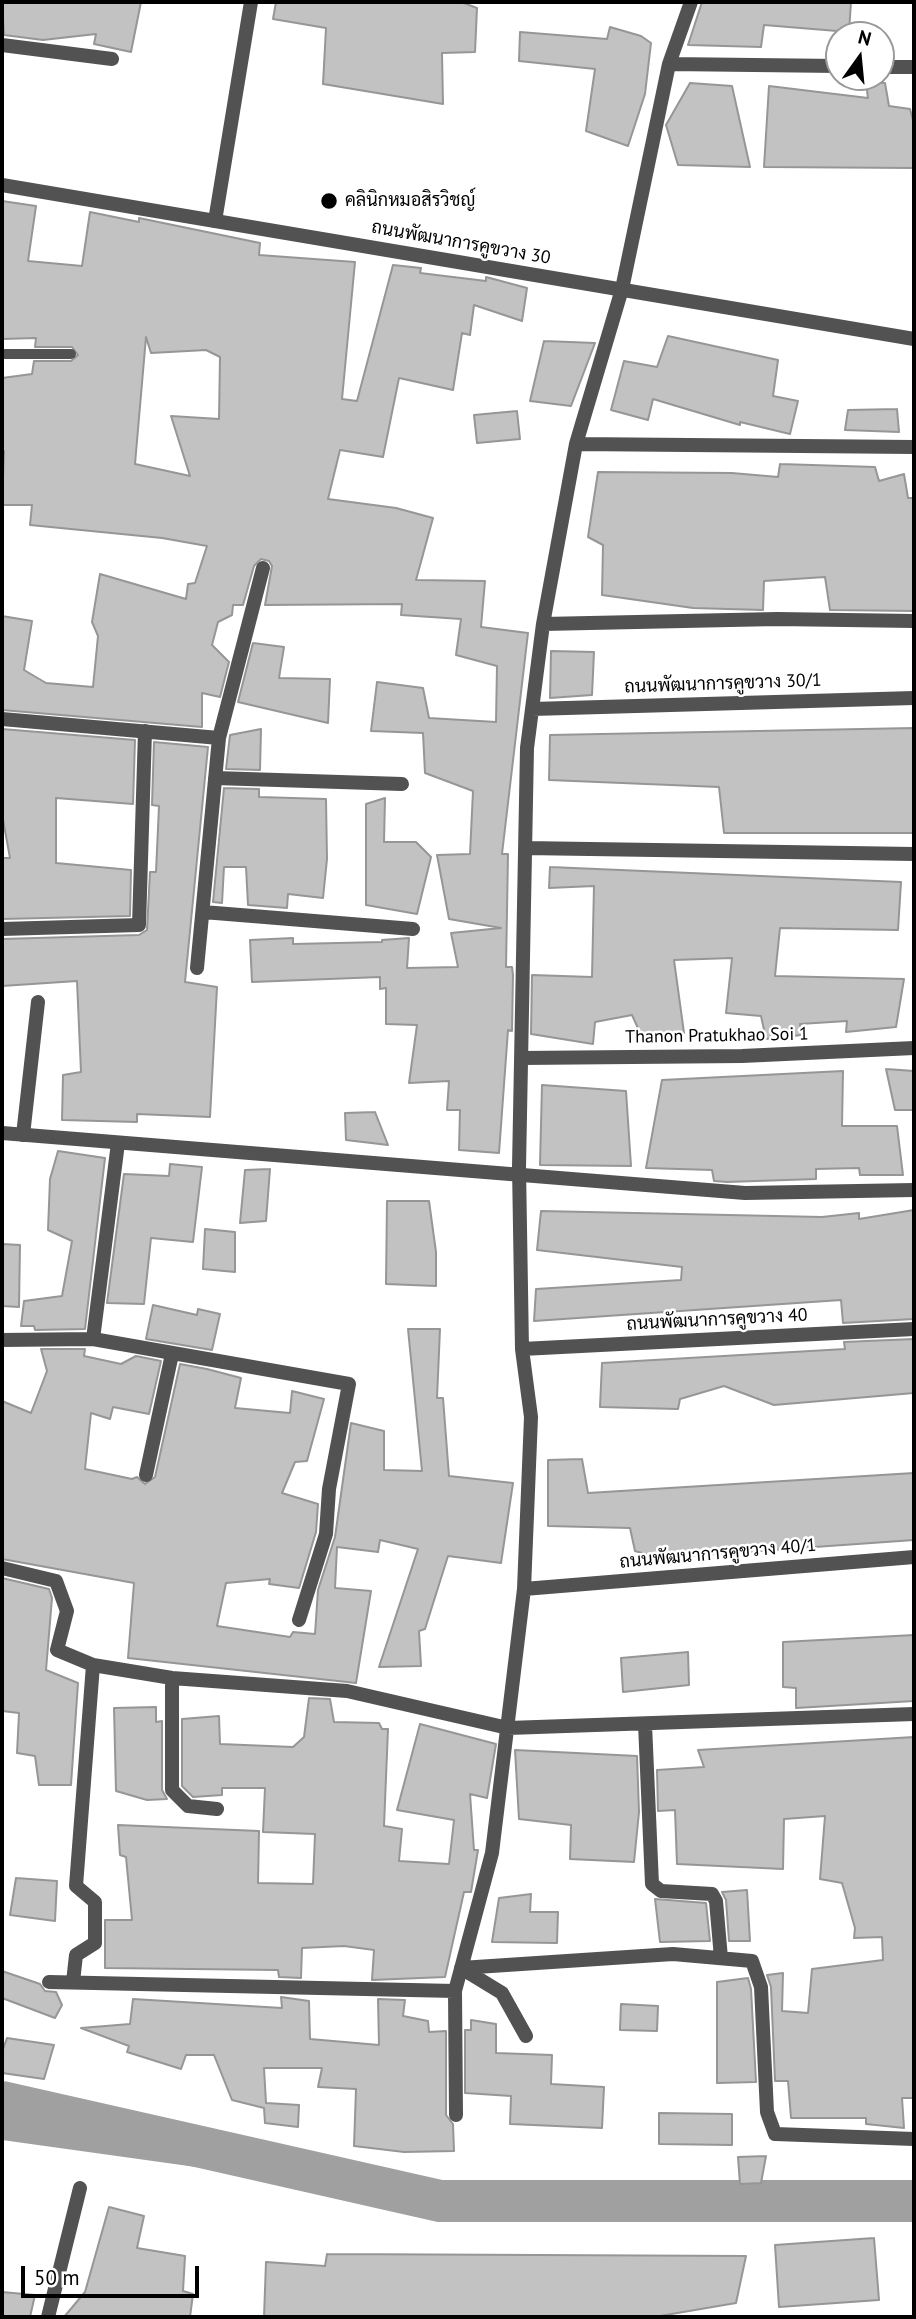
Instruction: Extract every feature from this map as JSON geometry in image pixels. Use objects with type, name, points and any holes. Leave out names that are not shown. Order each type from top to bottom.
[{"type":"street","points":[[215,221],[251,2]]},
{"type":"street","points":[[456,2115],[455,1991],[492,1853],[524,1589],[531,1417],[522,1349],[520,1176],[527,748],[543,624],[576,444],[622,289],[668,64],[691,2]]},
{"type":"street","points":[[2,45],[112,59]]},
{"type":"street","points":[[668,64],[825,66]]},
{"type":"street","points":[[895,67],[914,67]]},
{"type":"street","name":"ถนนพัฒนาการคูขวาง 30","points":[[2,185],[914,339]]},
{"type":"street","points":[[576,444],[914,447]]},
{"type":"street","points":[[197,968],[219,738],[263,568]]},
{"type":"street","points":[[543,624],[777,619],[914,621]]},
{"type":"street","name":"ถนนพัฒนาการคูขวาง 30/1","points":[[532,709],[914,698]]},
{"type":"street","points":[[2,719],[219,738]]},
{"type":"street","points":[[2,929],[139,925],[145,732]]},
{"type":"street","points":[[215,778],[402,784]]},
{"type":"street","points":[[525,848],[914,854]]},
{"type":"street","points":[[203,912],[413,929]]},
{"type":"street","points":[[23,1135],[38,1002]]},
{"type":"street","name":"Thanon Pratukhao Soi 1","points":[[521,1058],[742,1056],[914,1048]]},
{"type":"street","points":[[2,1133],[745,1193],[914,1190]]},
{"type":"street","points":[[93,1339],[118,1143]]},
{"type":"street","name":"ถนนพัฒนาการคูขวาง 40","points":[[522,1349],[914,1329]]},
{"type":"street","points":[[2,1340],[93,1339],[349,1384],[329,1489],[326,1534],[299,1620]]},
{"type":"street","points":[[146,1475],[172,1354]]},
{"type":"street","name":"ถนนพัฒนาการคูขวาง 40/1","points":[[524,1589],[914,1557]]},
{"type":"street","points":[[2,1568],[55,1581],[66,1611],[57,1650],[93,1665],[172,1678],[347,1692],[508,1728],[914,1714]]},
{"type":"street","points":[[73,1982],[76,1955],[95,1943],[96,1902],[76,1886],[93,1665]]},
{"type":"street","points":[[172,1678],[172,1790],[188,1807],[216,1809]]},
{"type":"street","points":[[645,1724],[652,1884],[661,1892],[712,1894],[716,1901],[721,1958]]},
{"type":"street","points":[[461,1968],[673,1954],[752,1961],[761,1987],[768,2112],[775,2134],[914,2139]]},
{"type":"street","points":[[461,1968],[502,1993],[526,2036]]},
{"type":"street","points":[[49,1982],[455,1991]]},
{"type":"street","points":[[48,2317],[80,2188]]},
{"type":"lane","points":[[2,354],[71,354]]},
{"type":"shaded area","points":[[2,2101],[24,2105],[440,2201],[2,2140]]},
{"type":"building","points":[[2,2],[141,2],[131,52],[94,44],[96,34],[43,40],[4,35]]},
{"type":"building","points":[[276,2],[461,2],[477,8],[475,52],[442,53],[443,104],[323,84],[326,28],[273,19]]},
{"type":"building","points":[[702,2],[851,2],[850,21],[825,21],[825,30],[764,25],[761,47],[688,45]]},
{"type":"building","points":[[610,27],[641,36],[651,43],[645,94],[628,146],[586,131],[595,69],[519,61],[520,32],[607,39]]},
{"type":"building","points":[[690,83],[732,86],[750,167],[678,165],[666,125]]},
{"type":"building","points":[[769,86],[868,98],[867,91],[886,91],[889,106],[910,109],[914,124],[914,168],[764,167]]},
{"type":"building","points":[[2,201],[36,206],[28,261],[82,266],[90,212],[139,222],[139,218],[260,243],[259,255],[355,262],[342,399],[357,401],[393,265],[421,268],[420,273],[486,281],[486,277],[527,288],[522,321],[474,305],[470,335],[462,333],[453,390],[399,378],[383,457],[340,450],[328,499],[396,508],[433,518],[416,580],[485,581],[481,627],[528,633],[502,854],[508,854],[506,967],[512,967],[513,975],[512,1031],[508,1030],[499,1153],[459,1150],[460,1110],[447,1110],[449,1081],[409,1083],[417,1025],[386,1024],[386,988],[380,989],[380,977],[252,982],[250,940],[293,938],[293,944],[382,942],[409,938],[407,968],[458,967],[451,933],[501,928],[449,919],[437,855],[470,854],[473,791],[425,773],[423,733],[371,731],[377,682],[423,688],[429,718],[496,722],[497,666],[456,655],[461,619],[401,615],[402,604],[265,605],[272,566],[269,561],[261,559],[254,566],[243,605],[233,605],[232,615],[218,622],[212,645],[229,662],[220,697],[202,693],[202,727],[2,710],[2,616],[32,621],[24,670],[46,683],[93,687],[98,636],[92,622],[100,574],[186,599],[188,584],[195,583],[207,546],[162,538],[30,525],[32,505],[2,505],[2,378],[32,374],[34,361],[71,361],[78,355],[72,347],[35,347],[36,338],[2,339]],"holes":[[[146,337],[151,353],[206,350],[220,357],[219,419],[171,416],[190,476],[135,464]]]},
{"type":"building","points":[[668,336],[778,360],[773,396],[798,401],[790,434],[740,422],[740,425],[653,399],[648,420],[611,410],[624,361],[657,367]]},
{"type":"building","points":[[544,341],[595,343],[571,406],[530,401]]},
{"type":"building","points":[[897,409],[899,432],[845,430],[848,410]]},
{"type":"building","points":[[517,411],[520,439],[477,443],[474,415]]},
{"type":"building","points":[[780,464],[875,467],[879,481],[904,474],[908,498],[914,498],[914,611],[830,610],[825,577],[764,581],[763,610],[693,608],[602,595],[603,545],[588,537],[598,472],[732,473],[778,477]]},
{"type":"building","points":[[253,643],[284,647],[279,678],[330,679],[328,723],[238,702]]},
{"type":"building","points":[[551,651],[594,652],[592,695],[550,698]]},
{"type":"building","points":[[914,728],[914,833],[724,833],[719,787],[549,780],[550,735]]},
{"type":"building","points":[[2,729],[135,740],[133,804],[56,798],[56,863],[131,870],[130,916],[2,919],[2,858],[10,858],[2,814]]},
{"type":"building","points":[[261,729],[260,770],[226,769],[230,735]]},
{"type":"building","points":[[154,742],[208,747],[185,982],[217,987],[210,1117],[137,1114],[137,1122],[62,1120],[63,1075],[81,1072],[77,981],[2,986],[2,939],[139,935],[147,930],[150,872],[156,872],[159,806],[152,805]]},
{"type":"building","points":[[224,788],[259,789],[259,797],[326,799],[327,859],[323,898],[288,894],[287,908],[248,905],[246,867],[224,867],[222,903],[213,902]]},
{"type":"building","points":[[385,798],[384,842],[416,842],[431,857],[417,914],[366,905],[366,804]]},
{"type":"building","points":[[550,867],[901,882],[898,930],[780,928],[775,976],[904,979],[896,1027],[846,1032],[847,1021],[800,1024],[802,1035],[766,1039],[761,1016],[726,1013],[732,958],[674,960],[684,1033],[642,1037],[632,1015],[595,1022],[593,1044],[531,1034],[532,975],[592,977],[594,886],[549,888]]},
{"type":"building","points":[[886,1069],[914,1071],[914,1110],[895,1110]]},
{"type":"building","points":[[843,1071],[842,1126],[897,1126],[903,1175],[860,1175],[859,1168],[816,1169],[816,1179],[727,1182],[714,1181],[712,1170],[646,1168],[662,1080]]},
{"type":"building","points":[[542,1085],[626,1091],[631,1166],[540,1165]]},
{"type":"building","points":[[375,1112],[388,1145],[346,1140],[345,1113]]},
{"type":"building","points":[[58,1151],[105,1158],[85,1329],[35,1330],[34,1326],[21,1326],[24,1301],[62,1296],[72,1241],[48,1230],[50,1179]]},
{"type":"building","points":[[170,1164],[202,1167],[193,1242],[151,1238],[144,1304],[107,1303],[124,1174],[169,1176]]},
{"type":"building","points":[[270,1169],[266,1221],[240,1223],[245,1170]]},
{"type":"building","points":[[387,1201],[429,1201],[436,1252],[436,1286],[386,1284]]},
{"type":"building","points":[[914,1210],[914,1319],[843,1323],[841,1300],[534,1321],[536,1289],[681,1280],[682,1267],[537,1250],[541,1211],[822,1217],[859,1213],[859,1219]]},
{"type":"building","points":[[205,1229],[235,1232],[235,1272],[203,1269]]},
{"type":"building","points":[[2,1244],[20,1245],[19,1307],[2,1306]]},
{"type":"building","points":[[153,1305],[197,1315],[198,1309],[220,1314],[212,1350],[146,1339]]},
{"type":"building","points":[[408,1329],[440,1329],[437,1398],[443,1398],[449,1476],[513,1483],[501,1563],[448,1556],[425,1629],[419,1631],[421,1666],[379,1667],[418,1549],[380,1540],[378,1552],[337,1547],[335,1588],[371,1591],[356,1683],[128,1658],[134,1583],[2,1559],[2,1401],[31,1413],[47,1371],[41,1349],[85,1349],[84,1356],[121,1364],[136,1356],[161,1361],[149,1414],[113,1407],[110,1419],[91,1413],[85,1469],[132,1479],[137,1477],[145,1484],[155,1477],[180,1364],[207,1369],[241,1378],[235,1408],[290,1413],[292,1391],[324,1399],[307,1461],[295,1462],[282,1493],[318,1504],[316,1532],[299,1588],[269,1584],[270,1579],[226,1583],[217,1626],[290,1637],[293,1632],[315,1634],[318,1590],[335,1537],[351,1423],[384,1431],[384,1470],[422,1471]]},
{"type":"building","points":[[914,1339],[914,1393],[774,1405],[724,1386],[680,1399],[678,1409],[600,1407],[602,1363],[845,1349],[844,1342]]},
{"type":"building","points":[[582,1459],[588,1493],[914,1473],[914,1540],[659,1558],[635,1551],[630,1528],[548,1526],[548,1460]]},
{"type":"building","points":[[2,1578],[49,1589],[52,1598],[46,1670],[78,1683],[71,1785],[39,1785],[35,1756],[17,1753],[19,1713],[2,1711]]},
{"type":"building","points":[[914,1635],[914,1701],[796,1708],[796,1688],[783,1687],[783,1642]]},
{"type":"building","points":[[688,1652],[689,1685],[623,1692],[621,1658]]},
{"type":"building","points":[[309,1698],[330,1699],[334,1722],[379,1723],[382,1729],[388,1729],[384,1826],[402,1829],[399,1861],[449,1864],[454,1820],[397,1810],[420,1724],[496,1744],[487,1798],[470,1794],[474,1850],[478,1850],[471,1892],[464,1892],[445,1977],[372,1980],[374,1950],[344,1946],[302,1948],[301,1978],[279,1977],[278,1970],[105,1968],[105,1920],[132,1920],[126,1857],[120,1855],[118,1825],[259,1831],[258,1883],[313,1884],[315,1834],[263,1832],[265,1788],[222,1788],[222,1795],[193,1797],[182,1786],[182,1719],[219,1716],[220,1744],[293,1747],[304,1737]]},
{"type":"building","points":[[156,1707],[156,1722],[162,1721],[162,1790],[167,1799],[147,1800],[116,1791],[114,1708]]},
{"type":"building","points":[[914,1737],[914,2098],[902,2098],[904,2128],[866,2124],[866,2118],[791,2118],[788,2081],[775,2081],[771,1987],[767,1975],[783,1973],[782,2011],[808,2013],[812,1969],[883,1960],[882,1937],[854,1938],[855,1928],[842,1883],[820,1879],[825,1816],[784,1819],[783,1869],[677,1864],[675,1810],[658,1811],[657,1770],[704,1767],[698,1750]]},
{"type":"building","points":[[515,1750],[637,1756],[639,1812],[634,1862],[570,1859],[571,1825],[519,1819]]},
{"type":"building","points":[[16,1878],[57,1881],[55,1921],[10,1915]]},
{"type":"building","points":[[747,1890],[750,1941],[729,1941],[726,1900],[722,1892]]},
{"type":"building","points":[[531,1894],[530,1912],[558,1912],[557,1943],[492,1942],[499,1898]]},
{"type":"building","points":[[655,1899],[706,1903],[710,1941],[660,1942]]},
{"type":"building","points":[[2,1971],[40,1984],[45,1991],[56,1992],[62,2005],[55,2018],[2,1998]]},
{"type":"building","points":[[748,1978],[751,1989],[756,2082],[717,2083],[717,1982]]},
{"type":"building","points":[[281,1997],[309,2001],[310,2039],[379,2045],[378,1999],[405,2000],[403,2016],[428,2021],[429,2032],[446,2031],[446,2115],[453,2124],[454,2151],[404,2152],[354,2146],[356,2089],[318,2087],[322,2068],[264,2068],[266,2103],[299,2105],[298,2127],[265,2123],[264,2108],[232,2100],[214,2055],[186,2055],[181,2069],[127,2052],[129,2046],[81,2028],[130,2024],[133,1999],[282,2008]]},
{"type":"building","points":[[621,2004],[658,2006],[657,2031],[620,2030]]},
{"type":"building","points":[[471,2020],[496,2024],[496,2053],[552,2055],[551,2084],[604,2087],[602,2128],[510,2124],[511,2096],[465,2093],[465,2030],[471,2030]]},
{"type":"building","points":[[7,2038],[54,2045],[44,2079],[2,2073],[2,2052]]},
{"type":"building","points":[[659,2113],[732,2114],[732,2145],[659,2144]]},
{"type":"building","points":[[766,2156],[761,2183],[740,2184],[738,2157]]},
{"type":"building","points":[[109,2207],[144,2216],[137,2248],[185,2256],[183,2291],[193,2294],[190,2317],[64,2317],[85,2292]]},
{"type":"building","points":[[874,2238],[879,2300],[779,2307],[775,2245]]},
{"type":"building","points":[[327,2254],[746,2256],[736,2303],[654,2317],[264,2317],[266,2262],[325,2266]]},
{"type":"building","points":[[2,2292],[35,2295],[30,2317],[2,2317]]},
{"type":"waterway","points":[[2,2102],[440,2201],[914,2201]]},
{"type":"place","name":"คลินิกหมอสิรวิชญ์","points":[[329,201]]}]
